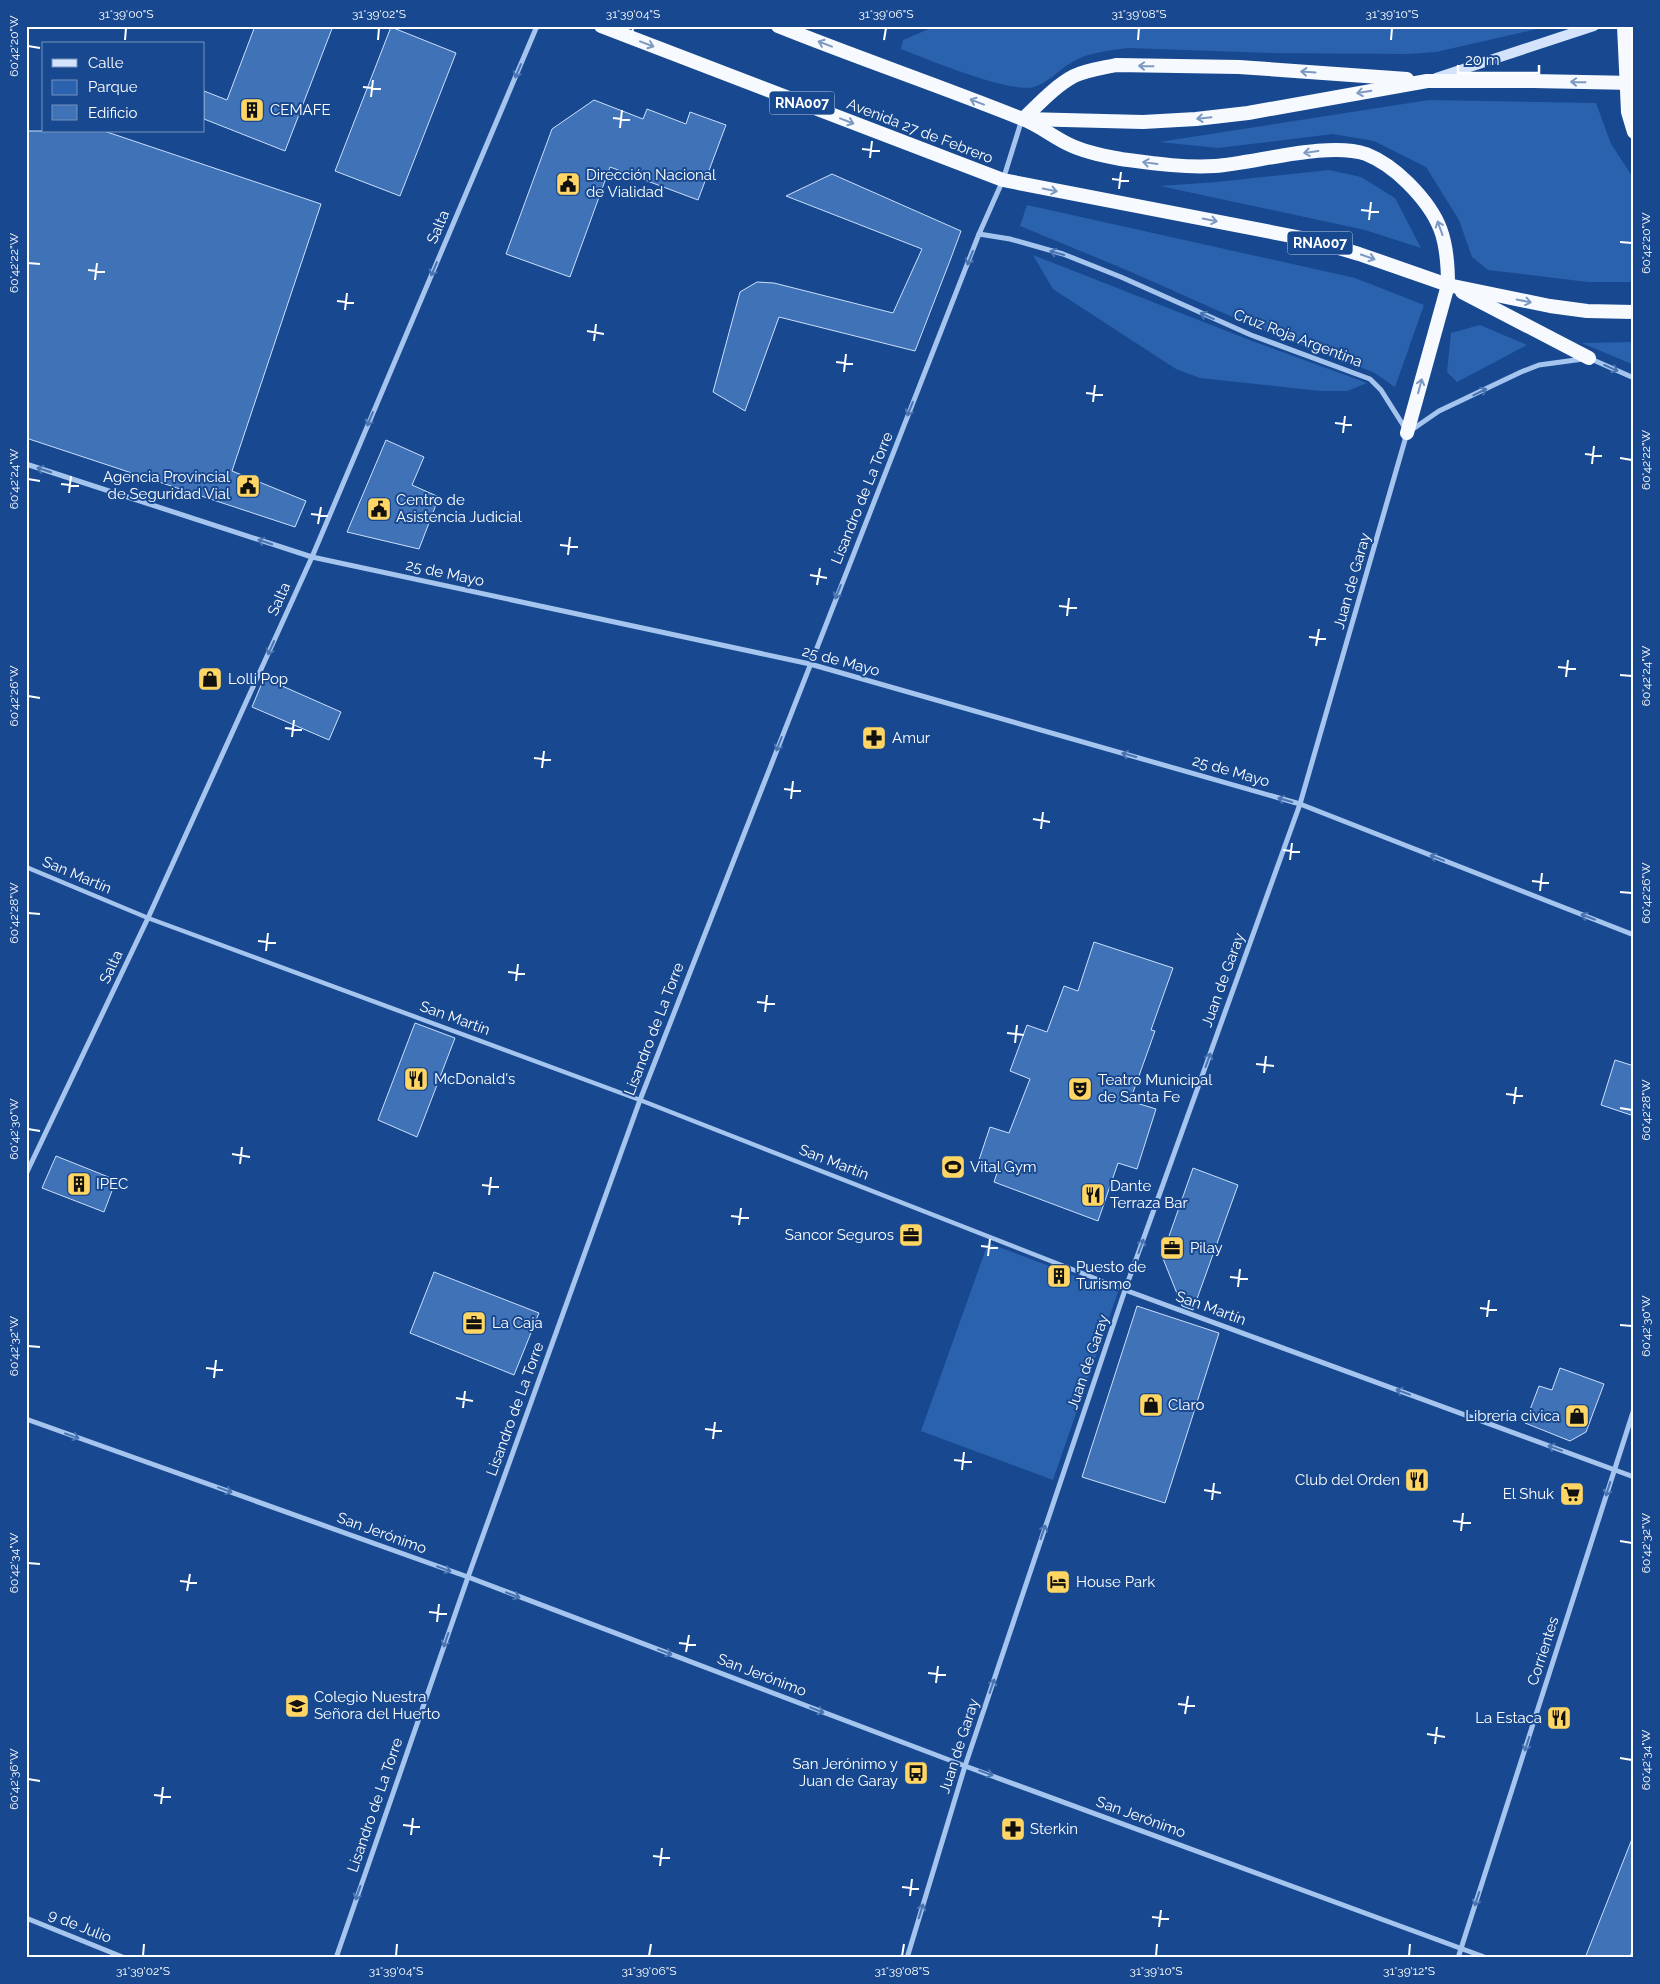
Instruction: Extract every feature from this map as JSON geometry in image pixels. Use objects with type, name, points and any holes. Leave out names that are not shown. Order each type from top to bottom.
[{"type":"highway","name":"Avenida 27 de Febrero","points":[[601,26],[1003,180]]},
{"type":"highway","points":[[778,26],[1023,118],[1070,145],[1097,154],[1160,164],[1214,166],[1325,150],[1346,150],[1367,155],[1397,173],[1426,201],[1434,214],[1442,233],[1448,262],[1448,285],[1408,433]]},
{"type":"highway","points":[[1624,26],[1630,83],[1628,112],[1634,132]]},
{"type":"highway","points":[[1023,118],[1052,91],[1075,76],[1116,65],[1239,67],[1426,81],[1630,83]]},
{"type":"highway","points":[[1023,118],[1142,122],[1196,119],[1248,113],[1426,81]]},
{"type":"highway","name":"RNA007","points":[[1003,180],[1312,240],[1448,285],[1559,307],[1587,311],[1634,312]]},
{"type":"highway","points":[[1448,285],[1588,358]]},
{"type":"main road","points":[[1426,81],[1594,26]]},
{"type":"street","name":"Salta","points":[[26,1174],[148,918],[312,557],[537,26]]},
{"type":"street","name":"Lisandro de La Torre","points":[[336,1958],[468,1578],[640,1100],[979,234],[1003,180],[1023,118]]},
{"type":"street","name":"Cruz Roja Argentina","points":[[979,234],[1010,239],[1063,254],[1121,277],[1251,335],[1370,379],[1381,390],[1408,433]]},
{"type":"street","points":[[1408,433],[1439,412],[1539,365],[1588,358],[1634,378]]},
{"type":"street","name":"Juan de Garay","points":[[907,1958],[965,1766],[1125,1290],[1300,804],[1408,433]]},
{"type":"street","name":"25 de Mayo","points":[[26,464],[312,557],[810,664],[1300,804],[1634,934]]},
{"type":"street","name":"San Martín","points":[[26,867],[148,918],[640,1100],[1125,1290],[1634,1477]]},
{"type":"street","name":"Corrientes","points":[[1458,1958],[1634,1409]]},
{"type":"street","name":"San Jerónimo","points":[[26,1419],[468,1578],[965,1766],[1487,1958]]},
{"type":"street","name":"9 de Julio","points":[[26,1918],[125,1958]]},
{"type":"green space","points":[[936,26],[1550,26],[1436,52],[1407,54],[1271,53],[1128,48],[1083,57],[1069,64],[1039,85],[1022,88],[988,81],[901,49],[903,40]]},
{"type":"green space","points":[[1429,100],[1596,103],[1611,144],[1634,179],[1634,282],[1588,282],[1488,270],[1472,257],[1459,220],[1426,167],[1374,141],[1333,134],[1218,148],[1159,142]]},
{"type":"green space","points":[[1329,170],[1361,177],[1395,198],[1421,248],[1365,230],[1160,186],[1217,182]]},
{"type":"green space","points":[[1027,205],[1355,278],[1424,305],[1395,387],[1373,372],[1255,327],[1129,271],[1020,226]]},
{"type":"green space","points":[[1033,255],[1247,339],[1367,383],[1347,391],[1320,391],[1200,378],[1176,369],[1053,289]]},
{"type":"green space","points":[[1480,325],[1527,345],[1457,382],[1447,372],[1451,333]]},
{"type":"green space","points":[[1634,342],[1634,365],[1582,343]]},
{"type":"green space","points":[[988,1243],[1118,1292],[1053,1480],[921,1431]]},
{"type":"building","points":[[255,26],[333,26],[285,151],[205,119],[205,91],[227,100]]},
{"type":"building","points":[[391,27],[456,53],[400,196],[335,171]]},
{"type":"building","name":"Dirección Nacional de Vialidad","points":[[594,100],[643,119],[647,109],[686,124],[690,112],[726,125],[698,200],[610,167],[570,277],[506,254],[552,129]]},
{"type":"building","points":[[26,131],[107,132],[321,204],[232,471],[306,501],[295,527],[26,438]]},
{"type":"building","points":[[832,174],[961,231],[915,351],[779,317],[745,411],[713,392],[740,292],[757,282],[774,283],[893,313],[922,249],[786,196]]},
{"type":"building","name":"Centro de Asistencia Judicial","points":[[386,440],[424,457],[412,485],[439,497],[419,549],[347,532]]},
{"type":"building","points":[[264,678],[341,712],[329,740],[252,707]]},
{"type":"building","name":"Teatro Municipal de Santa Fe","points":[[1094,942],[1173,968],[1151,1030],[1155,1031],[1130,1101],[1156,1109],[1137,1169],[1118,1163],[1098,1221],[994,1182],[997,1173],[977,1166],[990,1127],[1009,1133],[1030,1079],[1010,1071],[1027,1025],[1047,1032],[1064,986],[1078,991]]},
{"type":"building","name":"McDonald's","points":[[415,1023],[455,1038],[417,1137],[378,1120]]},
{"type":"building","points":[[1615,1060],[1634,1066],[1634,1116],[1601,1105]]},
{"type":"building","name":"IPEC","points":[[56,1156],[116,1180],[104,1212],[42,1188]]},
{"type":"building","points":[[1193,1168],[1238,1185],[1193,1310],[1182,1306],[1162,1256]]},
{"type":"building","name":"La Caja","points":[[434,1272],[539,1313],[514,1375],[410,1333]]},
{"type":"building","name":"Claro","points":[[1137,1306],[1219,1333],[1165,1503],[1082,1477]]},
{"type":"building","points":[[1560,1368],[1604,1384],[1586,1432],[1570,1441],[1525,1423],[1539,1386],[1552,1390]]},
{"type":"building","points":[[1632,1839],[1634,1839],[1634,1948],[1629,1958],[1585,1958]]},
{"type":"place","name":"CEMAFE","points":[[252,110]]},
{"type":"place","name":"Dirección Nacional de Vialidad","points":[[568,184]]},
{"type":"place","name":"Agencia Provincial de Seguridad Vial","points":[[248,486]]},
{"type":"place","name":"Centro de Asistencia Judicial","points":[[379,509]]},
{"type":"place","name":"Lolli Pop","points":[[210,679]]},
{"type":"place","name":"Amur","points":[[874,738]]},
{"type":"place","name":"McDonald's","points":[[416,1079]]},
{"type":"place","name":"Teatro Municipal de Santa Fe","points":[[1080,1089]]},
{"type":"place","name":"Vital Gym","points":[[953,1167]]},
{"type":"place","name":"IPEC","points":[[79,1184]]},
{"type":"place","name":"Dante Terraza Bar","points":[[1093,1195]]},
{"type":"place","name":"Sancor Seguros","points":[[911,1235]]},
{"type":"place","name":"Pilay","points":[[1172,1248]]},
{"type":"place","name":"Puesto de Turismo","points":[[1059,1276]]},
{"type":"place","name":"La Caja","points":[[474,1323]]},
{"type":"place","name":"Claro","points":[[1151,1405]]},
{"type":"place","name":"Librería civica","points":[[1577,1416]]},
{"type":"place","name":"Club del Orden","points":[[1417,1480]]},
{"type":"place","name":"El Shuk","points":[[1572,1494]]},
{"type":"place","name":"House Park","points":[[1058,1582]]},
{"type":"place","name":"Colegio Nuestra Señora del Huerto","points":[[297,1706]]},
{"type":"place","name":"La Estaca","points":[[1559,1718]]},
{"type":"place","name":"San Jerónimo y Juan de Garay","points":[[916,1773]]},
{"type":"place","name":"Sterkin","points":[[1013,1829]]}]
